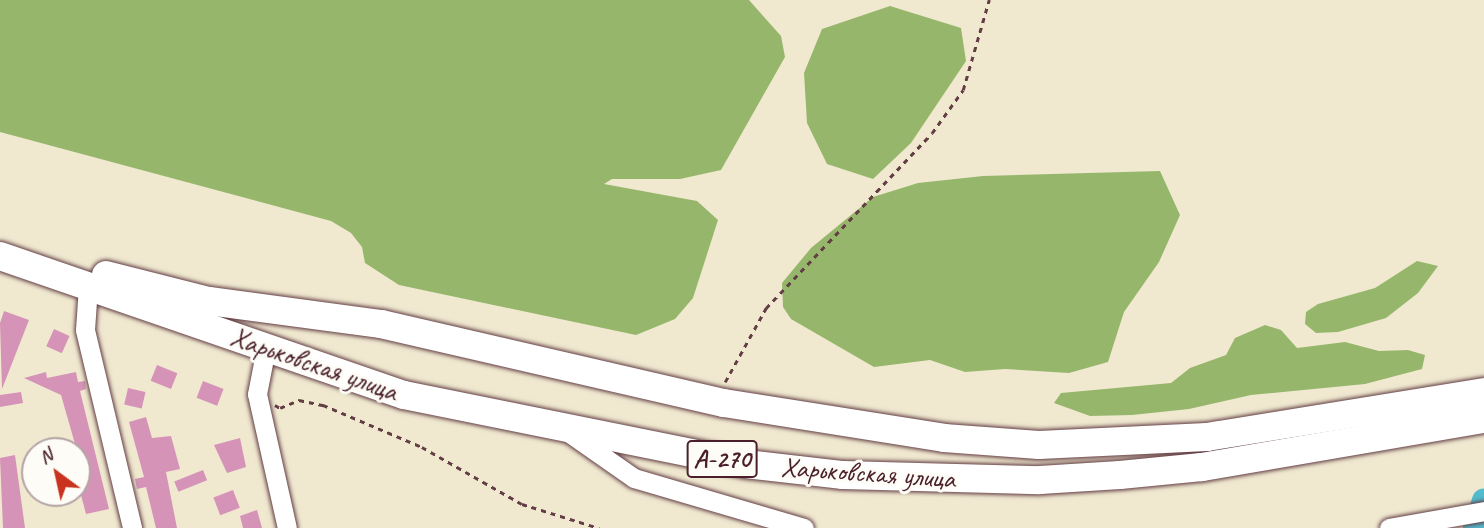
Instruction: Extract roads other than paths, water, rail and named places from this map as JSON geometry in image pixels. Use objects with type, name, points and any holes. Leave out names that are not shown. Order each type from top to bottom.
[{"type":"highway","name":"Харьковская улица","points":[[0,240],[90,270],[209,301],[381,324],[714,401],[944,438],[1106,444],[1207,437],[1475,407]]},
{"type":"highway","name":"Харьковская улица","points":[[0,256],[404,395],[747,464],[843,475],[1040,480],[1202,467],[1475,407]]},
{"type":"street","points":[[88,286],[85,330],[131,528]]},
{"type":"street","points":[[266,348],[257,394],[287,528]]},
{"type":"street","points":[[561,427],[634,478],[804,528]]},
{"type":"street","points":[[1389,528],[1484,511]]},
{"type":"waterway","points":[[1475,528],[1484,500]]}]
